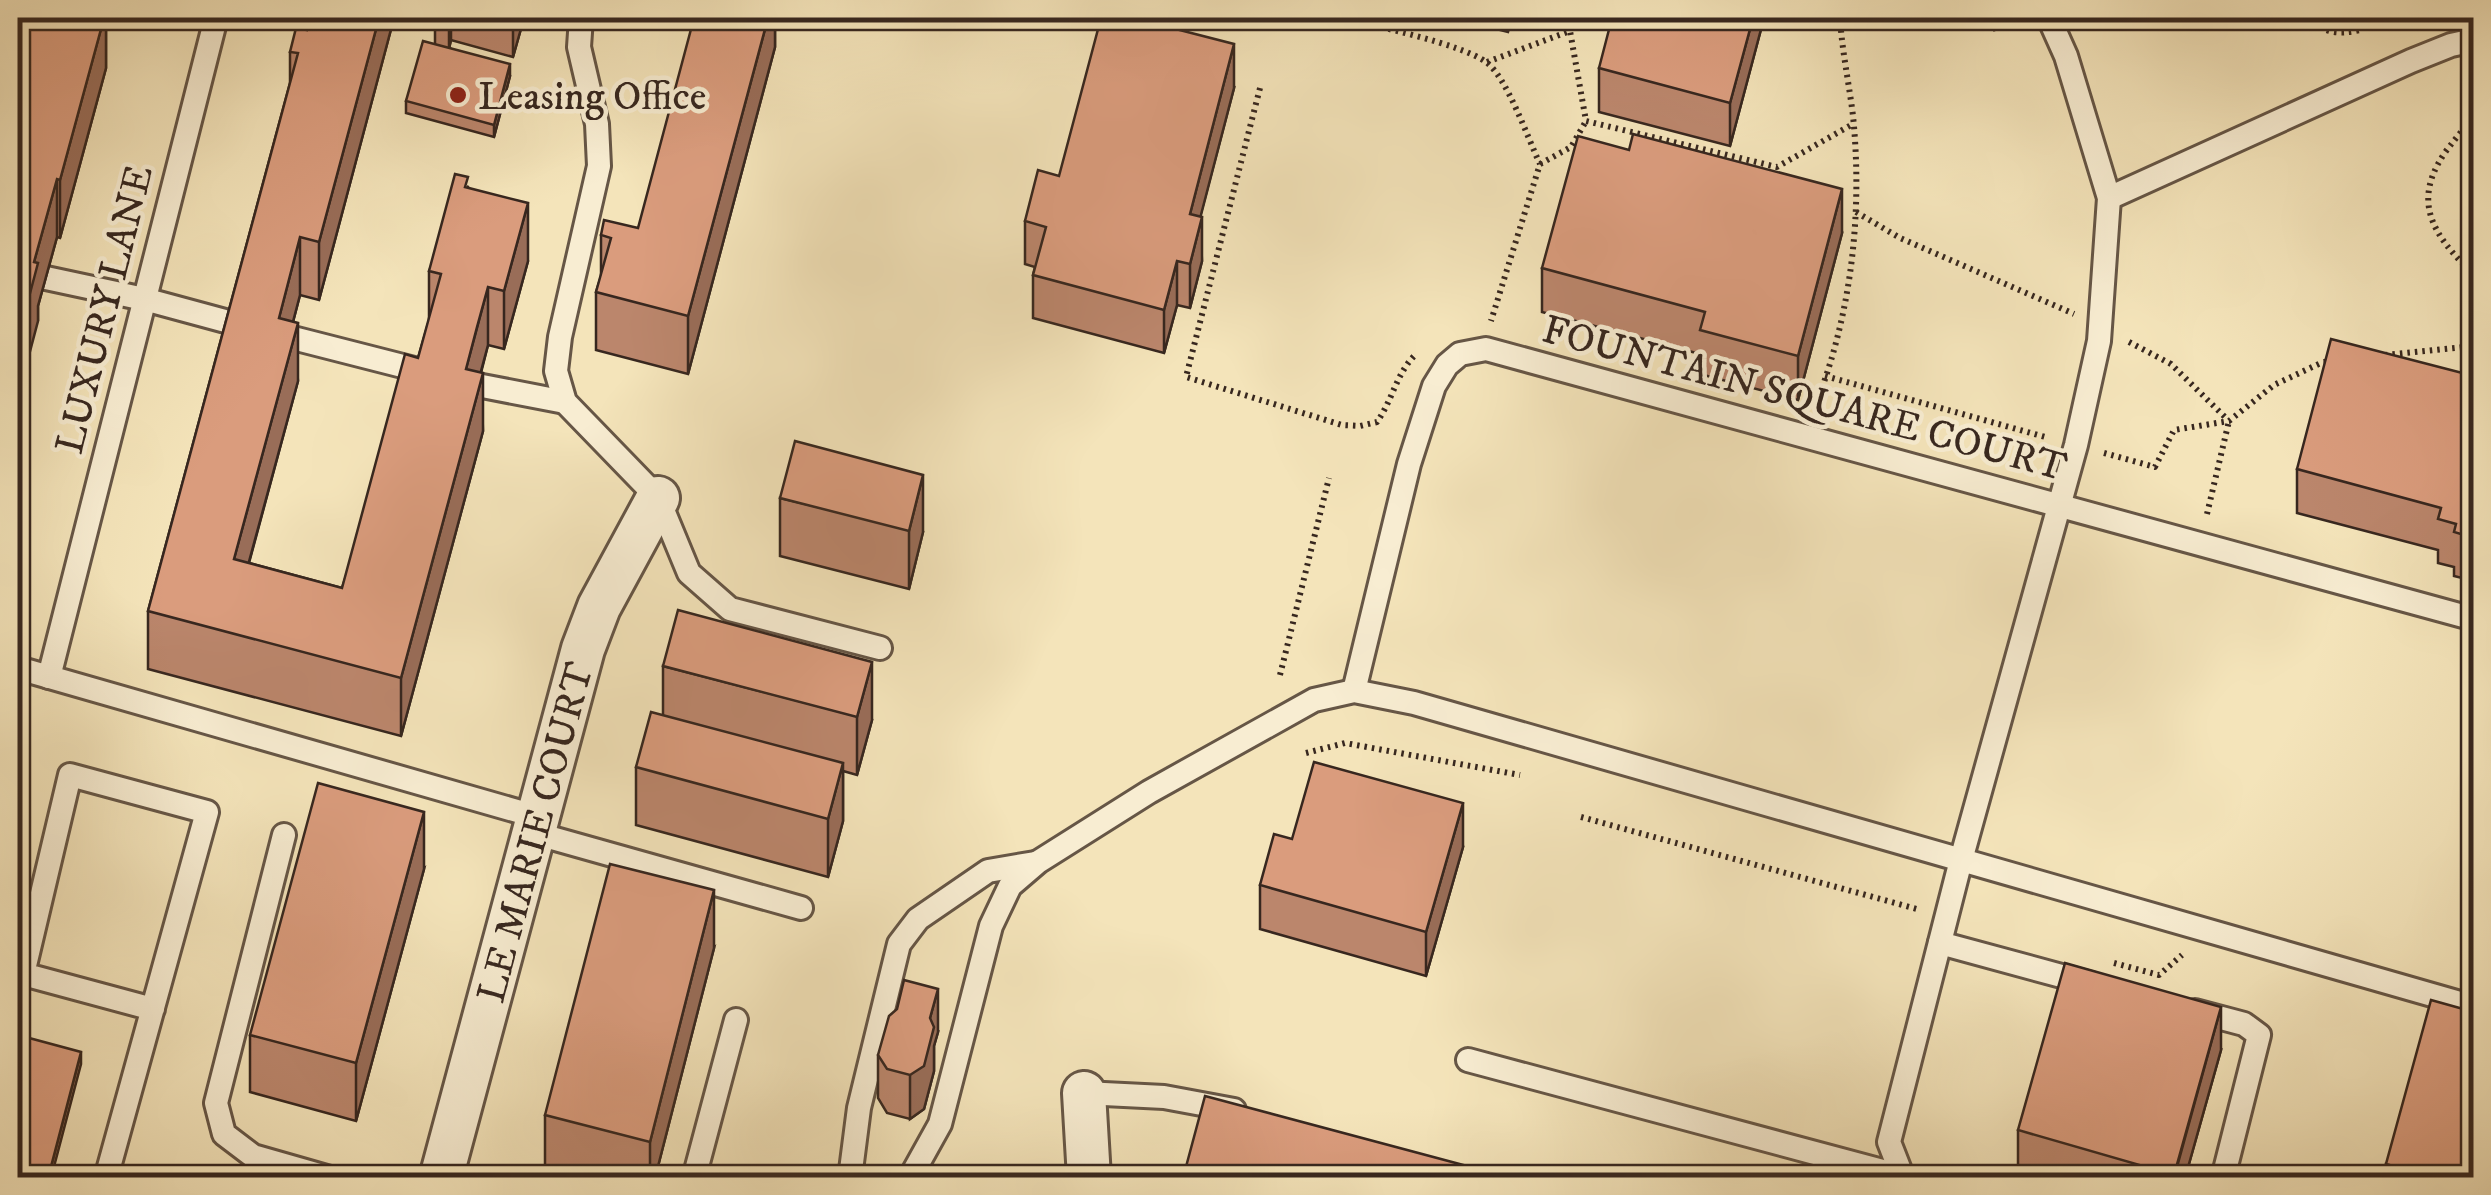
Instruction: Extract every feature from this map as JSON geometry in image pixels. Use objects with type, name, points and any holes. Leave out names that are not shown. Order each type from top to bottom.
[{"type":"street","name":"LE MARIE COURT","points":[[440,1178],[583,649],[600,608],[658,498]]},
{"type":"street","points":[[1084,1093],[1088,1178]]},
{"type":"lane","name":"LUXURY LANE","points":[[49,677],[216,18]]},
{"type":"lane","points":[[580,18],[579,47],[597,124],[599,166],[560,336],[556,371],[565,402],[658,498],[689,573],[730,609],[880,648]]},
{"type":"lane","points":[[1902,1177],[1889,1142],[1961,860],[2076,445],[2101,328],[2109,198],[2066,56],[2049,18]]},
{"type":"lane","points":[[2109,198],[2451,44],[2474,40]]},
{"type":"lane","points":[[46,278],[240,325]]},
{"type":"lane","points":[[289,338],[430,373]]},
{"type":"lane","name":"FOUNTAIN SQUARE COURT","points":[[1354,691],[1409,464],[1434,386],[1447,364],[1460,354],[1486,349],[2474,619]]},
{"type":"lane","points":[[477,385],[565,402]]},
{"type":"lane","points":[[18,668],[802,908]]},
{"type":"lane","points":[[910,1178],[940,1124],[991,926],[1010,886],[1038,862],[1149,792],[1303,706],[1354,691],[1414,704],[2474,1007]]},
{"type":"lane","points":[[106,1178],[208,812],[70,776],[23,974],[152,1009]]},
{"type":"lane","points":[[284,834],[216,1102],[224,1134],[253,1156],[330,1178]]},
{"type":"lane","points":[[850,1178],[859,1108],[899,944],[918,920],[988,871],[1038,862]]},
{"type":"lane","points":[[1940,943],[2120,992]]},
{"type":"lane","points":[[2174,1006],[2244,1024],[2259,1035],[2223,1178]]},
{"type":"lane","points":[[694,1178],[736,1020]]},
{"type":"lane","points":[[1468,1060],[1902,1177]]},
{"type":"lane","points":[[1084,1093],[1164,1097],[1256,1115]]},
{"type":"path","points":[[1345,18],[1487,62],[1500,80],[1540,164]]},
{"type":"path","points":[[1490,322],[1540,164],[1571,146],[1586,121],[1570,31],[1573,18]]},
{"type":"path","points":[[1796,404],[1814,409],[1850,278],[1856,212],[1853,124],[1840,18]]},
{"type":"path","points":[[1972,18],[1992,30],[2025,18]]},
{"type":"path","points":[[2308,18],[2319,28],[2341,34],[2360,30],[2366,18]]},
{"type":"path","points":[[1487,62],[1570,31]]},
{"type":"path","points":[[1260,88],[1186,377],[1360,426],[1377,422],[1387,408],[1401,370],[1414,356]]},
{"type":"path","points":[[2474,101],[2471,120],[2443,156],[2428,188],[2431,226],[2469,270],[2474,288]]},
{"type":"path","points":[[1586,121],[1776,167],[1853,124]]},
{"type":"path","points":[[1856,212],[1900,238],[2053,304],[2171,364],[2229,421]]},
{"type":"path","points":[[2469,270],[2474,252]]},
{"type":"path","points":[[1476,322],[1505,323]]},
{"type":"path","points":[[2379,356],[2474,346]]},
{"type":"path","points":[[1825,376],[2155,467],[2174,430],[2229,421],[2274,385],[2322,362],[2342,360]]},
{"type":"path","points":[[2224,519],[2205,513],[2229,421]]},
{"type":"path","points":[[1280,675],[1329,478]]},
{"type":"path","points":[[1306,752],[1346,743],[1520,775]]},
{"type":"path","points":[[1581,818],[1923,911]]},
{"type":"building","points":[[30,18],[104,18],[34,262],[38,263],[18,339],[18,65]]},
{"type":"building","points":[[310,18],[379,18],[319,242],[300,237],[279,318],[298,323],[234,559],[342,588],[405,354],[418,358],[441,274],[429,271],[455,174],[468,177],[465,187],[528,203],[504,291],[488,287],[477,327],[466,369],[483,373],[401,678],[148,611],[298,53],[290,52],[296,28],[307,30]]},
{"type":"building","points":[[694,18],[768,18],[688,316],[596,292],[611,238],[601,235],[604,220],[638,228]]},
{"type":"building","points":[[1101,18],[1133,18],[1234,44],[1190,214],[1202,217],[1190,264],[1177,261],[1164,310],[1033,275],[1046,227],[1025,221],[1038,170],[1059,176]]},
{"type":"building","points":[[1612,18],[1753,18],[1730,103],[1599,68]]},
{"type":"building","name":"Leasing Office","points":[[423,41],[510,64],[494,125],[406,101]]},
{"type":"building","points":[[1633,134],[1842,189],[1798,356],[1700,330],[1705,312],[1542,268],[1578,136],[1629,150]]},
{"type":"building","points":[[2331,339],[2474,376],[2474,538],[2454,532],[2456,524],[2438,519],[2441,508],[2297,469]]},
{"type":"building","points":[[795,441],[923,475],[909,531],[780,498]]},
{"type":"building","points":[[678,610],[872,662],[857,717],[663,666]]},
{"type":"building","points":[[651,712],[843,763],[828,819],[636,767]]},
{"type":"building","points":[[1314,762],[1463,803],[1426,932],[1260,885],[1274,834],[1292,839]]},
{"type":"building","points":[[318,783],[424,812],[356,1063],[250,1035]]},
{"type":"building","points":[[610,864],[714,890],[650,1142],[545,1115]]},
{"type":"building","points":[[2065,963],[2221,1007],[2174,1175],[2018,1130]]},
{"type":"building","points":[[904,980],[938,989],[924,1066],[910,1075],[887,1069],[878,1055]]},
{"type":"building","points":[[2431,1000],[2474,1012],[2474,1178],[2436,1178],[2386,1164]]},
{"type":"building","points":[[18,1035],[81,1052],[48,1178],[18,1178]]},
{"type":"building","points":[[1205,1096],[1512,1178],[1183,1178]]},
{"type":"place","name":"Leasing Office","points":[[458,95]]}]
